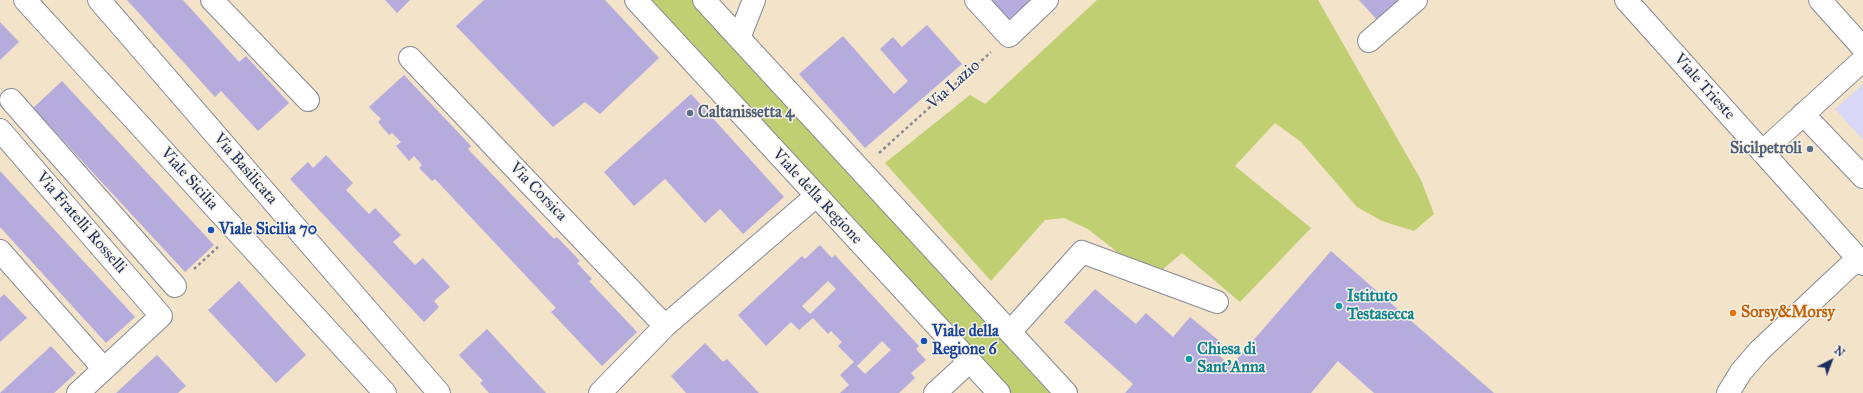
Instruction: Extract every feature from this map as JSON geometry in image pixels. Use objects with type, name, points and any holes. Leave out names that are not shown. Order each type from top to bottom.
[{"type":"street","name":"Viale Sicilia","points":[[25,0],[385,393]]},
{"type":"street","name":"Via Basilicata","points":[[99,0],[439,393]]},
{"type":"street","points":[[212,0],[308,100]]},
{"type":"street","name":"Viale della Regione","points":[[636,0],[999,393]]},
{"type":"street","points":[[704,0],[1066,393]]},
{"type":"street","points":[[739,38],[754,0]]},
{"type":"street","points":[[976,0],[1009,36],[1046,0]]},
{"type":"street","points":[[1369,41],[1416,0]]},
{"type":"street","name":"Viale Trieste","points":[[1626,0],[1860,261]]},
{"type":"street","points":[[1820,0],[1863,48]]},
{"type":"street","name":"Via Corsica","points":[[410,58],[665,326]]},
{"type":"street","points":[[1762,152],[1863,60]]},
{"type":"street","points":[[11,100],[175,286]]},
{"type":"street","points":[[1803,114],[1863,177]]},
{"type":"street","name":"Via Fratelli Rosselli","points":[[0,130],[162,316],[104,369]]},
{"type":"street","points":[[600,393],[665,326],[816,196]]},
{"type":"street","points":[[0,251],[104,369],[78,393]]},
{"type":"street","points":[[1010,332],[1082,252],[1217,302]]},
{"type":"street","points":[[1728,393],[1741,372],[1764,346],[1860,261]]},
{"type":"street","points":[[935,393],[970,361]]},
{"type":"path","name":"Via Lazio","points":[[860,170],[1009,36]]},
{"type":"shaded area","points":[[1863,84],[1863,140],[1835,109]]},
{"type":"green space","points":[[637,0],[705,0],[1069,393],[1002,393]]},
{"type":"green space","points":[[1097,0],[1318,0],[1421,180],[1434,214],[1414,231],[1382,221],[1357,207],[1301,142],[1275,123],[1235,166],[1311,228],[1240,302],[1182,253],[1162,270],[1147,271],[1130,262],[1088,229],[1064,218],[1045,220],[991,281],[885,163],[970,95],[985,104]]},
{"type":"building","points":[[127,0],[183,0],[239,62],[246,56],[289,103],[258,131],[221,91],[215,97]]},
{"type":"building","points":[[385,0],[410,0],[397,13]]},
{"type":"building","points":[[484,0],[605,0],[659,58],[600,114],[585,102],[553,127],[456,26]]},
{"type":"building","points":[[985,0],[1037,0],[1009,26]]},
{"type":"building","points":[[1359,0],[1401,0],[1378,21]]},
{"type":"building","points":[[0,22],[19,42],[0,60]]},
{"type":"building","points":[[927,25],[962,64],[865,148],[799,74],[843,36],[894,94],[908,81],[880,49],[893,37],[902,47]]},
{"type":"building","points":[[404,75],[471,146],[468,149],[554,239],[557,237],[580,261],[577,263],[592,279],[589,281],[637,332],[602,366],[551,312],[556,308],[435,179],[432,181],[419,168],[422,165],[414,156],[409,161],[396,146],[401,142],[392,133],[389,135],[378,122],[381,119],[369,107]]},
{"type":"building","points":[[62,81],[214,245],[185,272],[33,108]]},
{"type":"building","points":[[691,94],[784,197],[743,234],[720,209],[705,223],[665,179],[634,206],[604,172]]},
{"type":"building","points":[[326,155],[353,183],[346,190],[369,214],[375,208],[401,235],[393,242],[415,265],[423,258],[450,287],[434,301],[439,307],[424,322],[290,179],[308,162],[313,168]]},
{"type":"building","points":[[0,171],[135,317],[106,343],[0,227]]},
{"type":"building","points":[[820,245],[832,258],[835,255],[919,346],[916,349],[926,360],[911,373],[915,378],[899,393],[840,393],[849,385],[840,375],[854,362],[838,346],[842,342],[831,331],[828,334],[813,318],[799,330],[791,322],[766,346],[738,315],[802,256],[805,259]],"holes":[[[828,281],[836,289],[810,314],[802,306]],[[882,341],[891,350],[865,374],[857,366]]]},
{"type":"building","name":"Istituto Testasecca","points":[[1331,251],[1494,393],[1374,393],[1338,361],[1311,393],[1125,393],[1133,384],[1064,322],[1095,289],[1136,324],[1146,313],[1173,337],[1190,317],[1222,343],[1215,352],[1231,366]]},
{"type":"building","points":[[239,281],[306,355],[276,383],[208,310]]},
{"type":"building","points":[[4,294],[27,318],[0,342],[0,298]]},
{"type":"building","points":[[487,329],[546,393],[489,393],[480,383],[483,381],[459,355]]},
{"type":"building","points":[[705,343],[723,362],[727,359],[759,393],[686,393],[671,376]]},
{"type":"building","points":[[51,346],[76,373],[54,393],[0,393]]},
{"type":"building","points":[[157,355],[186,386],[178,393],[116,393]]},
{"type":"place","name":"Caltanissetta 4","points":[[690,113]]},
{"type":"place","name":"Sicilpetroli","points":[[1810,149]]},
{"type":"place","name":"Viale Sicilia 70","points":[[211,230]]},
{"type":"place","name":"Istituto Testasecca","points":[[1339,306]]},
{"type":"place","name":"Sorsy&Morsy","points":[[1733,313]]},
{"type":"place","name":"Viale della Regione 6","points":[[924,341]]},
{"type":"place","name":"Chiesa di Sant'Anna","points":[[1189,359]]}]
